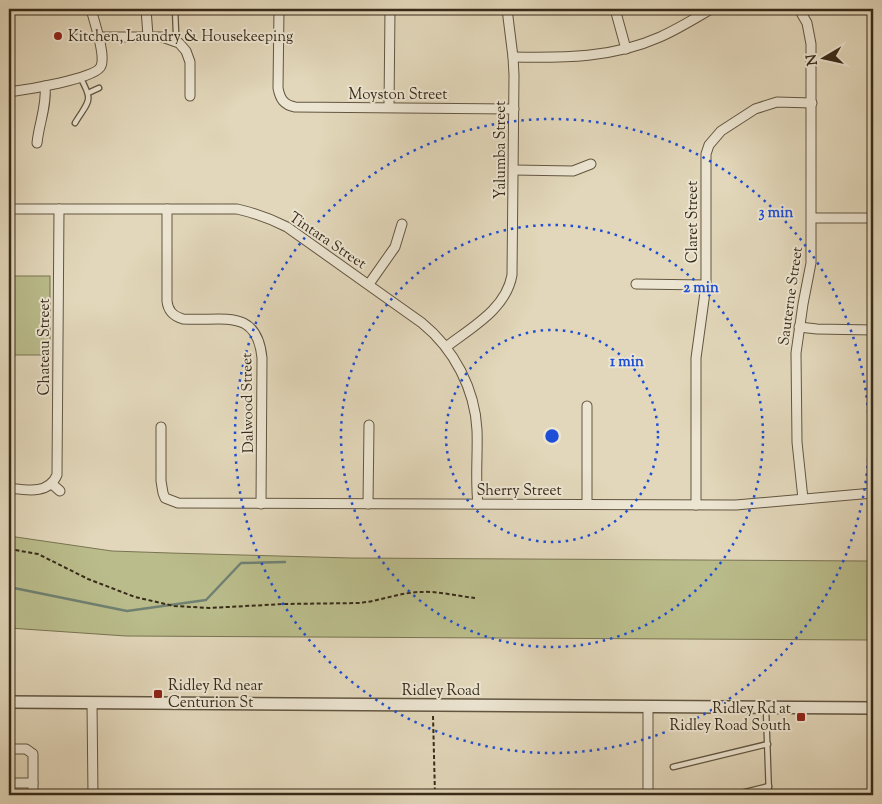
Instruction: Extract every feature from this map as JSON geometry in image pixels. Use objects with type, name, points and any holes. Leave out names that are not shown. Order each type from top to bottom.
[{"type":"street","points":[[9,92],[45,86],[80,77],[96,72],[102,66],[99,37],[91,9]]},
{"type":"street","points":[[146,9],[148,36]]},
{"type":"street","name":"Moyston Street","points":[[279,9],[278,88],[280,105],[295,107],[514,109]]},
{"type":"street","points":[[389,107],[390,9]]},
{"type":"street","name":"Yalumba Street","points":[[446,347],[512,293],[514,109],[513,57],[507,9]]},
{"type":"street","points":[[615,9],[626,49]]},
{"type":"street","points":[[513,57],[588,56],[626,49],[660,37],[711,9]]},
{"type":"street","name":"Sauterne Street","points":[[799,9],[807,23],[810,34],[812,103],[811,263],[796,353],[796,422],[803,499]]},
{"type":"street","points":[[99,37],[148,36],[174,40],[183,46],[189,56],[191,70],[190,96]]},
{"type":"street","points":[[37,143],[46,105],[45,86]]},
{"type":"street","name":"Claret Street","points":[[696,505],[696,358],[706,285],[706,154],[710,145],[721,131],[755,109],[766,104],[778,102],[812,103]]},
{"type":"street","points":[[514,170],[574,171],[591,164]]},
{"type":"street","name":"Tintara Street","points":[[9,209],[237,209],[273,220],[287,228],[369,284],[434,332],[446,347],[466,381],[475,414],[478,504]]},
{"type":"street","name":"Chateau Street","points":[[52,484],[57,471],[59,209]]},
{"type":"street","name":"Dalwood Street","points":[[167,209],[167,301],[170,310],[169,318],[177,317],[188,320],[236,319],[248,325],[257,335],[262,358],[261,504]]},
{"type":"street","points":[[812,218],[873,218]]},
{"type":"street","points":[[369,284],[395,247],[402,224]]},
{"type":"street","points":[[636,284],[706,285]]},
{"type":"street","points":[[799,327],[817,330],[873,330]]},
{"type":"street","points":[[587,406],[587,503]]},
{"type":"street","points":[[368,504],[369,425]]},
{"type":"street","name":"Sherry Street","points":[[161,427],[162,501],[178,503],[587,503],[696,505],[761,504],[873,493]]},
{"type":"street","points":[[9,488],[41,490],[52,484],[60,491]]},
{"type":"street","name":"Ridley Road","points":[[9,702],[873,708]]},
{"type":"street","points":[[92,703],[93,795]]},
{"type":"street","points":[[648,706],[648,795]]},
{"type":"street","points":[[9,749],[26,749],[33,754],[32,795]]},
{"type":"street","points":[[9,783],[33,783]]},
{"type":"lane","points":[[174,40],[176,35],[175,9]]},
{"type":"lane","points":[[72,37],[99,37]]},
{"type":"lane","points":[[75,123],[86,108],[89,98],[80,77]]},
{"type":"lane","points":[[88,93],[99,88]]},
{"type":"lane","points":[[766,708],[769,795]]},
{"type":"lane","points":[[673,767],[768,744]]},
{"type":"lane","points":[[733,795],[769,786]]},
{"type":"path","points":[[9,549],[38,554],[88,579],[135,597],[174,606],[208,608],[359,603],[421,592],[475,598]]},
{"type":"path","points":[[433,716],[435,795]]},
{"type":"green space","points":[[9,276],[50,276],[50,355],[9,355]]},
{"type":"green space","points":[[9,536],[112,551],[170,553],[350,558],[868,561],[869,572],[873,573],[873,693],[868,693],[868,640],[126,636],[9,628]]},
{"type":"waterway","points":[[9,587],[127,611],[206,600],[241,563],[285,562]]},
{"type":"place","name":"Kitchen, Laundry & Housekeeping","points":[[58,36]]},
{"type":"place","name":"Ridley Rd near Centurion St","points":[[158,694]]},
{"type":"place","name":"Ridley Rd at Ridley Road South","points":[[801,717]]}]
